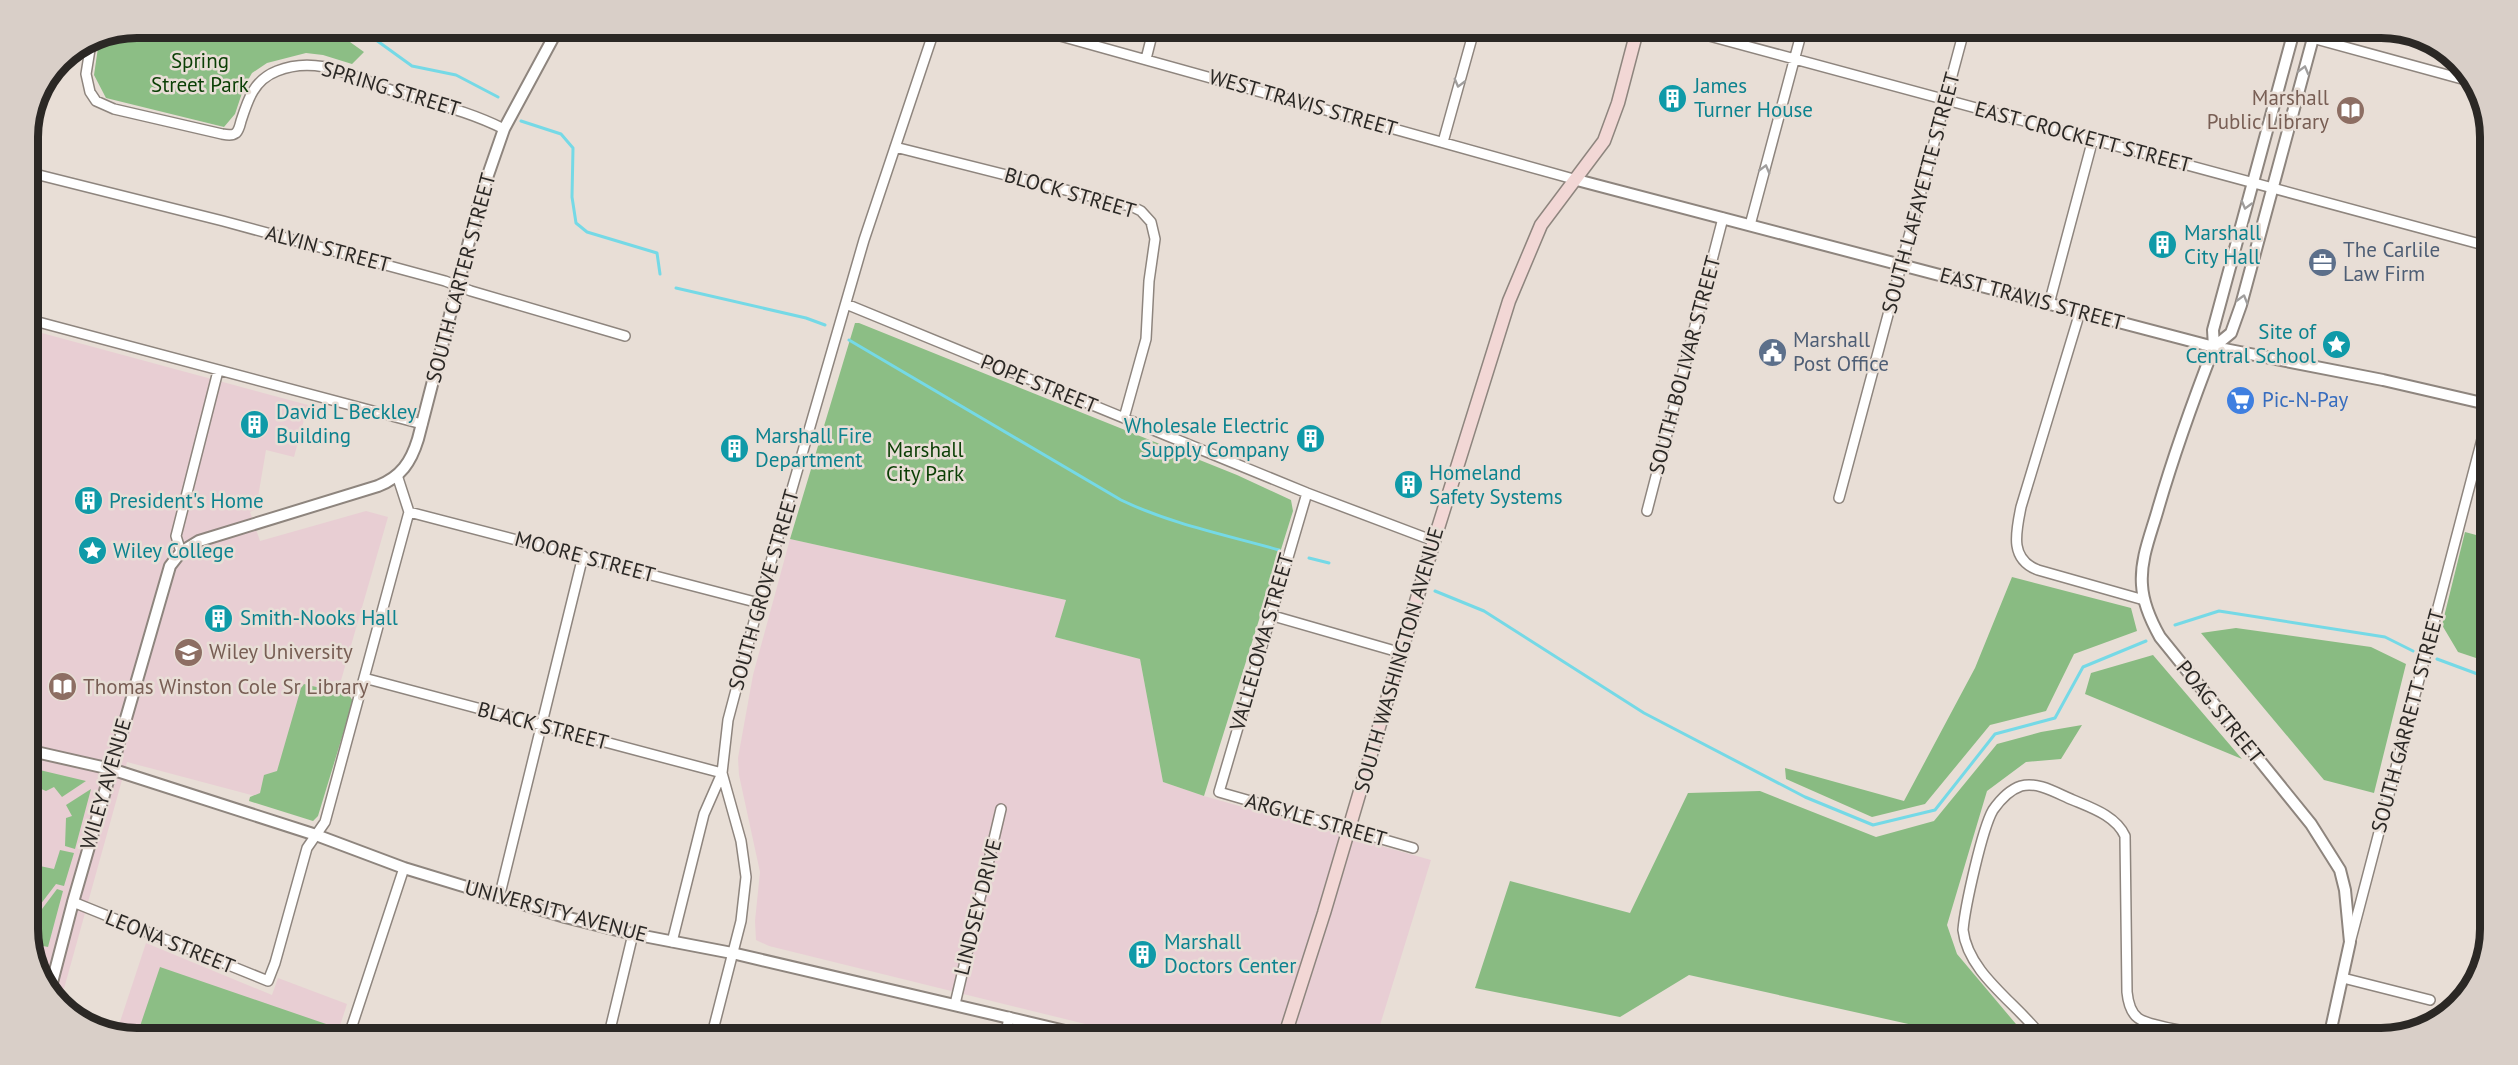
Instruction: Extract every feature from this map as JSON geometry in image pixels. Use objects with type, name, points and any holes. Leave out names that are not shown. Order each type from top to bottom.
[{"type":"main road","name":"SOUTH WASHINGTON AVENUE","points":[[1287,1028],[1349,830],[1434,541],[1518,276],[1541,225],[1596,154],[1610,128],[1635,38]]},
{"type":"street","name":"SOUTH CARTER STREET","points":[[398,475],[411,458],[422,424],[481,195],[504,129],[553,38]]},
{"type":"street","name":"SOUTH GROVE STREET","points":[[672,942],[704,814],[722,773],[728,720],[759,603],[867,231],[933,38]]},
{"type":"street","name":"WEST TRAVIS STREET","points":[[1069,38],[1577,180]]},
{"type":"street","points":[[1146,59],[1152,38]]},
{"type":"street","points":[[1443,142],[1472,38]]},
{"type":"street","name":"EAST CROCKETT STREET","points":[[1718,38],[2480,244]]},
{"type":"street","points":[[1750,225],[1800,38]]},
{"type":"street","name":"SOUTH LAFAYETTE STREET","points":[[1839,498],[1962,38]]},
{"type":"street","points":[[2214,347],[2213,330],[2292,38]]},
{"type":"street","points":[[2214,347],[2231,333],[2241,305],[2312,38]]},
{"type":"street","points":[[2333,38],[2462,78]]},
{"type":"street","name":"SPRING STREET","points":[[90,50],[86,74],[90,93],[96,101],[114,110],[222,134],[232,135],[238,131],[250,95],[260,81],[279,70],[305,65],[348,72],[398,92],[464,111],[504,129]]},
{"type":"street","points":[[2049,304],[2093,140]]},
{"type":"street","name":"BLOCK STREET","points":[[895,147],[1133,207],[1147,216],[1154,229],[1155,239],[1149,281],[1148,326],[1143,354],[1124,418]]},
{"type":"street","name":"ALVIN STREET","points":[[38,175],[223,221],[457,286],[625,336]]},
{"type":"street","name":"EAST TRAVIS STREET","points":[[1577,180],[2214,347],[2383,380],[2480,402]]},
{"type":"street","name":"SOUTH BOLIVAR STREET","points":[[1647,511],[1723,218]]},
{"type":"street","name":"POPE STREET","points":[[846,304],[1307,493],[1434,541]]},
{"type":"street","points":[[2080,312],[2021,507],[2017,540],[2019,556],[2029,567],[2144,600]]},
{"type":"street","points":[[38,322],[422,424]]},
{"type":"street","name":"POAG STREET","points":[[2214,347],[2177,445],[2146,550],[2142,568],[2144,600],[2148,614],[2160,637],[2329,850],[2340,870],[2345,890],[2350,942]]},
{"type":"street","points":[[218,371],[176,536],[181,552],[204,539],[378,486],[398,475],[409,512],[325,822],[316,835]]},
{"type":"street","name":"SOUTH GARRETT STREET","points":[[2332,1028],[2350,942],[2480,447]]},
{"type":"street","name":"VALLELOMA STREET","points":[[1219,792],[1307,493]]},
{"type":"street","name":"MOORE STREET","points":[[409,512],[759,603]]},
{"type":"street","name":"WILEY AVENUE","points":[[53,980],[166,575],[181,552]]},
{"type":"street","points":[[499,898],[543,727],[583,556]]},
{"type":"street","points":[[1270,615],[1402,653]]},
{"type":"street","name":"BLACK STREET","points":[[364,678],[722,773]]},
{"type":"street","name":"UNIVERSITY AVENUE","points":[[38,752],[111,769],[316,835],[404,868],[499,898],[633,934],[732,953],[1054,1028]]},
{"type":"street","points":[[713,1028],[744,906],[746,866],[722,773]]},
{"type":"street","points":[[2034,1028],[1975,964],[1965,944],[1963,930],[1988,821],[2002,799],[2013,790],[2028,785],[2046,789],[2102,813],[2121,827],[2125,836],[2128,1000],[2135,1016],[2148,1023],[2174,1028]]},
{"type":"street","name":"ARGYLE STREET","points":[[1219,792],[1413,848]]},
{"type":"street","name":"LINDSEY DRIVE","points":[[955,1004],[1002,809]]},
{"type":"street","name":"LEONA STREET","points":[[73,902],[268,981],[307,848],[316,835]]},
{"type":"street","points":[[351,1028],[404,868]]},
{"type":"street","points":[[610,1028],[633,934]]},
{"type":"street","points":[[2343,978],[2430,1000]]},
{"type":"street","points":[[1007,1028],[1009,1017]]},
{"type":"shaded area","name":"Wiley University","points":[[38,332],[308,405],[294,457],[266,450],[256,509],[250,512],[260,541],[366,511],[388,517],[304,809],[127,762],[62,994],[45,966],[39,948],[38,935]]},
{"type":"shaded area","points":[[790,539],[1066,600],[1056,637],[1140,659],[1163,782],[1204,796],[1431,860],[1379,1028],[1101,1028],[769,946],[756,940],[755,921],[760,872],[739,775],[738,758],[753,675]]},
{"type":"shaded area","points":[[146,943],[272,995],[278,978],[347,1004],[339,1028],[119,1026]]},
{"type":"green space","name":"Spring Street Park","points":[[124,38],[344,38],[364,52],[352,64],[323,55],[306,53],[267,63],[252,73],[244,87],[235,114],[224,127],[106,98],[94,75],[98,46]]},
{"type":"green space","name":"Marshall City Park","points":[[855,323],[1237,475],[1291,500],[1293,511],[1204,796],[1163,782],[1140,659],[1055,637],[1066,600],[790,539]]},
{"type":"green space","points":[[2465,532],[2480,536],[2480,659],[2458,652],[2442,625]]},
{"type":"green space","points":[[2012,577],[2131,608],[2137,631],[2074,654],[2046,711],[1990,725],[1925,804],[1872,817],[1786,779],[1785,768],[1904,801],[1975,668]]},
{"type":"green space","points":[[2236,628],[2371,647],[2406,664],[2374,793],[2324,780],[2201,633]]},
{"type":"green space","points":[[2153,655],[2242,759],[2085,694],[2091,673]]},
{"type":"green space","points":[[304,684],[349,695],[353,701],[318,816],[313,821],[249,801],[250,797],[260,793],[264,775],[277,771]]},
{"type":"green space","points":[[2082,725],[2061,759],[2026,762],[1987,791],[1947,925],[1957,954],[2019,1028],[1926,1028],[1689,975],[1620,1017],[1475,988],[1510,881],[1630,913],[1688,793],[1760,791],[1876,837],[1934,821],[1997,744],[2041,732]]},
{"type":"green space","points":[[38,770],[86,781],[62,797],[54,787],[46,791],[38,788]]},
{"type":"green space","points":[[91,789],[75,849],[65,846],[66,818],[72,816],[66,805]]},
{"type":"green space","points":[[60,850],[74,853],[64,886],[56,884],[38,908],[38,866],[54,869]]},
{"type":"green space","points":[[57,889],[63,891],[48,947],[39,945],[38,914]]},
{"type":"green space","points":[[160,967],[329,1025],[328,1028],[139,1028]]},
{"type":"waterway","points":[[373,38],[412,66],[456,75],[498,97]]},
{"type":"waterway","points":[[521,121],[561,134],[573,148],[572,197],[576,223],[587,232],[657,253],[660,274]]},
{"type":"waterway","points":[[676,288],[806,318],[825,325]]},
{"type":"waterway","points":[[849,340],[1121,500],[1179,522],[1279,550]]},
{"type":"waterway","points":[[1309,558],[1329,563]]},
{"type":"waterway","points":[[1435,591],[1484,611],[1644,713],[1805,797],[1873,825],[1935,810],[1995,734],[2055,718],[2083,667],[2146,641]]},
{"type":"waterway","points":[[2175,625],[2219,611],[2385,637],[2413,651]]},
{"type":"waterway","points":[[2437,659],[2480,675]]},
{"type":"place","name":"James Turner House","points":[[1673,98]]},
{"type":"place","name":"Marshall Public Library","points":[[2350,110]]},
{"type":"place","name":"Marshall City Hall","points":[[2163,245]]},
{"type":"place","name":"The Carlile Law Firm","points":[[2322,262]]},
{"type":"place","name":"Site of Central School","points":[[2337,344]]},
{"type":"place","name":"Marshall Post Office","points":[[1772,352]]},
{"type":"place","name":"Pic-N-Pay","points":[[2241,400]]},
{"type":"place","name":"David L Beckley Building","points":[[255,424]]},
{"type":"place","name":"Wholesale Electric Supply Company","points":[[1310,438]]},
{"type":"place","name":"Marshall Fire Department","points":[[734,448]]},
{"type":"place","name":"Homeland Safety Systems","points":[[1408,485]]},
{"type":"place","name":"President's Home","points":[[88,501]]},
{"type":"place","name":"Wiley College","points":[[92,551]]},
{"type":"place","name":"Smith-Nooks Hall","points":[[219,618]]},
{"type":"place","name":"Wiley University","points":[[188,652]]},
{"type":"place","name":"Thomas Winston Cole Sr Library","points":[[62,687]]},
{"type":"place","name":"Marshall Doctors Center","points":[[1143,954]]}]
